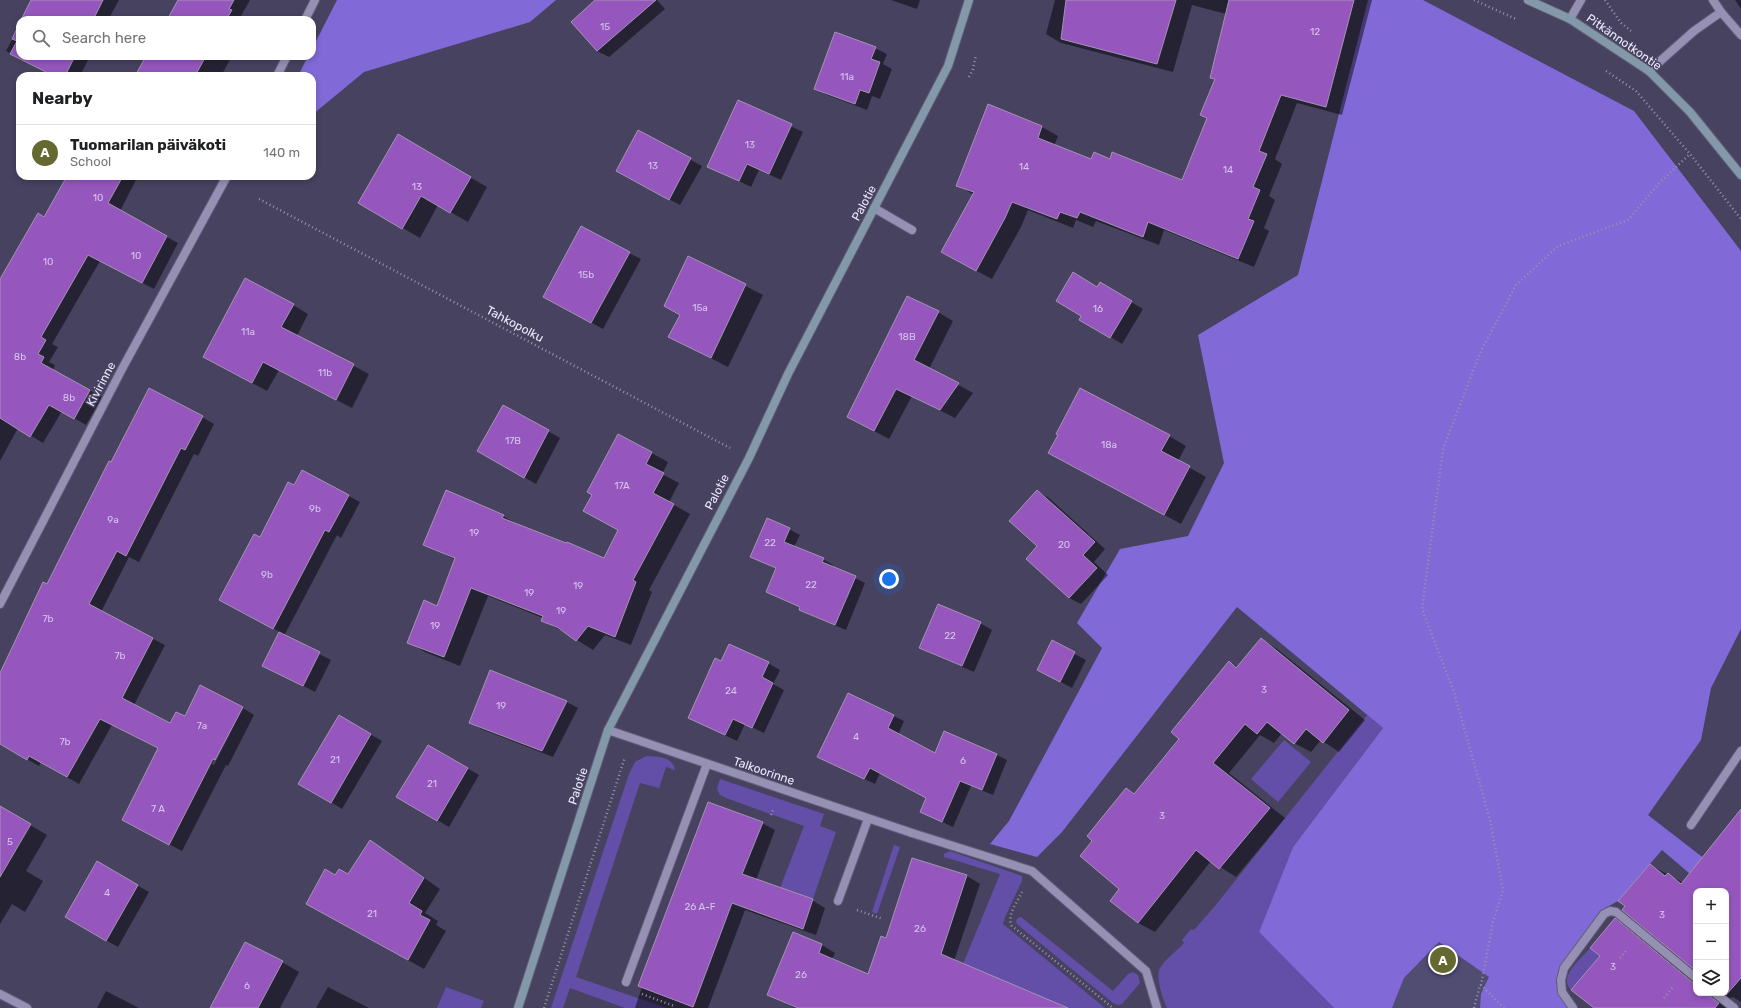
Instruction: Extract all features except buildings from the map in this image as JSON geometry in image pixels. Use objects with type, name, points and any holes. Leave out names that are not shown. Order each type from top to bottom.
[{"type":"street","points":[[307,16],[315,0]]},
{"type":"street","name":"Palotie","points":[[518,1008],[608,730],[748,458],[788,374],[948,66],[969,0]]},
{"type":"street","name":"Pitkännotkontie","points":[[1528,0],[1570,19],[1649,71],[1690,112],[1741,175]]},
{"type":"street","points":[[1570,19],[1581,0]]},
{"type":"street","points":[[1713,0],[1721,12],[1741,35]]},
{"type":"street","points":[[1649,71],[1694,31],[1721,12]]},
{"type":"street","points":[[279,72],[285,60]]},
{"type":"street","name":"Kivirinne","points":[[0,604],[122,370],[225,180]]},
{"type":"street","points":[[874,208],[912,230]]},
{"type":"street","name":"Talkoorinne","points":[[608,730],[868,819],[1032,871]]},
{"type":"street","points":[[1691,825],[1741,751]]},
{"type":"street","points":[[626,982],[707,764]]},
{"type":"street","points":[[838,901],[868,819]]},
{"type":"street","points":[[1032,871],[1146,971],[1158,1008]]},
{"type":"street","points":[[1573,1008],[1562,992],[1561,980],[1564,968],[1604,914],[1610,911],[1616,912],[1693,976]]},
{"type":"street","points":[[0,994],[27,1008]]},
{"type":"street","points":[[1719,996],[1734,1008]]},
{"type":"path","points":[[1474,0],[1518,20]]},
{"type":"path","points":[[965,83],[973,69],[976,54]]},
{"type":"path","points":[[1604,69],[1636,91],[1690,154],[1741,219]]},
{"type":"path","points":[[1474,1008],[1481,985],[1493,922],[1503,890],[1490,820],[1454,692],[1422,609],[1443,449],[1480,353],[1516,285],[1558,246],[1628,220],[1661,182],[1690,154]]},
{"type":"path","name":"Tahkopolku","points":[[259,199],[748,458]]},
{"type":"path","points":[[544,1008],[631,738]]},
{"type":"path","points":[[772,815],[774,809]]},
{"type":"path","points":[[1032,871],[1011,915],[1010,923],[1113,1008]]},
{"type":"path","points":[[862,912],[883,919]]},
{"type":"path","points":[[1620,958],[1629,948]]},
{"type":"path","points":[[626,982],[628,989],[674,1006]]},
{"type":"path","points":[[1481,985],[1504,1008]]},
{"type":"path","points":[[1664,998],[1672,988]]},
{"type":"shaded area","points":[[337,0],[556,0],[530,22],[364,72],[316,112],[316,72],[300,72],[306,60],[316,60],[316,41]]},
{"type":"shaded area","points":[[1368,0],[1423,0],[1634,111],[1741,251],[1741,629],[1711,688],[1701,740],[1648,815],[1741,887],[1729,890],[1729,888],[1706,888],[1662,850],[1618,901],[1600,911],[1559,970],[1556,982],[1559,994],[1570,1008],[1480,1008],[1481,994],[1489,977],[1439,942],[1404,978],[1392,1008],[1334,1008],[1259,932],[1293,847],[1383,728],[1237,607],[1062,832],[1037,857],[990,844],[1009,821],[1102,648],[1077,623],[1120,549],[1188,536],[1224,463],[1198,335],[1298,275]]},
{"type":"shaded area","points":[[1367,715],[1383,728],[1293,847],[1259,932],[1334,1008],[1167,1008],[1158,977],[1162,965],[1184,943],[1182,940],[1191,929],[1194,930],[1215,906]]},
{"type":"shaded area","points":[[1284,740],[1311,762],[1278,802],[1251,779]]},
{"type":"shaded area","points":[[646,756],[664,758],[674,765],[675,770],[666,767],[659,788],[640,783],[576,977],[667,1008],[625,1008],[570,988],[563,1008],[551,1008],[629,774],[635,762]]},
{"type":"shaded area","points":[[720,779],[824,814],[820,826],[836,832],[813,899],[780,888],[804,826],[720,795],[717,789]]},
{"type":"shaded area","points":[[894,845],[900,847],[877,914],[872,912]]},
{"type":"shaded area","points":[[950,851],[1022,876],[1022,881],[1003,924],[1105,1008],[945,1008],[1000,874],[944,857],[944,854]]},
{"type":"shaded area","points":[[1021,917],[1113,991],[1128,974],[1133,972],[1138,975],[1140,983],[1122,1004],[1118,1005],[1113,1003],[1017,924],[1016,921]]},
{"type":"shaded area","points":[[1439,942],[1537,1008],[1392,1008],[1404,978]]},
{"type":"shaded area","points":[[1590,948],[1600,956],[1571,990],[1567,979],[1569,973]]},
{"type":"shaded area","points":[[446,987],[484,1001],[481,1008],[437,1008]]},
{"type":"place","name":"Tuomarilan päiväkoti","points":[[1443,960]]}]
